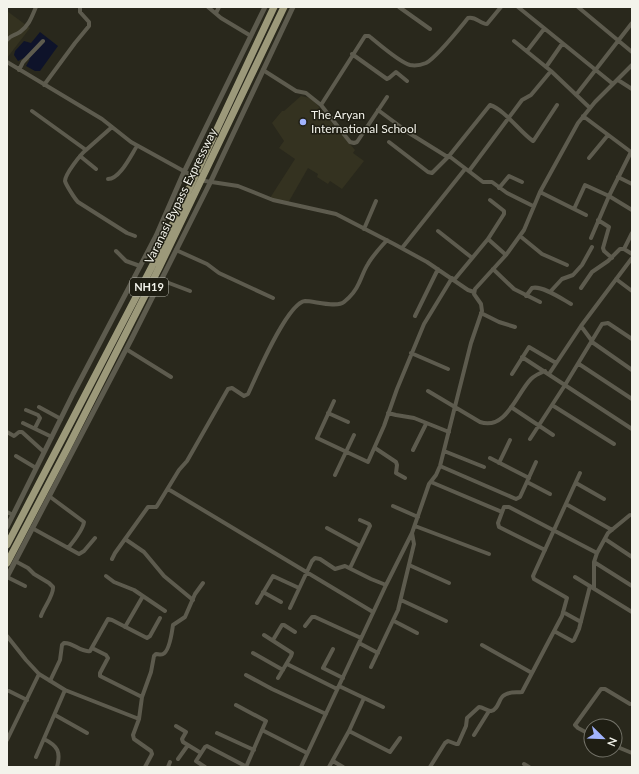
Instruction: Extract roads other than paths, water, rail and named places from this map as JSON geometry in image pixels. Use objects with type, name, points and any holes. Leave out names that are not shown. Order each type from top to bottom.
[{"type":"highway","name":"Varanasi Bypass Expressway","points":[[7,545],[161,249],[274,7]]},
{"type":"highway","name":"Varanasi Bypass Expressway","points":[[7,563],[159,268],[284,7]]},
{"type":"street","points":[[7,40],[11,35],[21,31],[28,24],[36,7]]},
{"type":"street","points":[[44,85],[89,26],[89,22],[80,12],[80,7]]},
{"type":"street","points":[[208,7],[221,18],[251,36]]},
{"type":"street","points":[[216,13],[219,7]]},
{"type":"street","points":[[7,527],[61,418],[156,236],[265,7]]},
{"type":"street","points":[[25,586],[7,577],[176,250],[292,7]]},
{"type":"street","points":[[399,7],[430,29]]},
{"type":"street","points":[[321,105],[352,54],[365,36],[368,36],[404,62],[411,65],[419,65],[426,63],[468,18],[472,17],[487,24],[501,7]]},
{"type":"street","points":[[518,7],[544,30],[613,84]]},
{"type":"street","points":[[578,7],[632,52]]},
{"type":"street","points":[[576,95],[619,42],[632,23]]},
{"type":"street","points":[[527,51],[544,30]]},
{"type":"street","points":[[20,70],[23,62],[43,41]]},
{"type":"street","points":[[514,41],[551,71],[590,108]]},
{"type":"street","points":[[546,67],[562,44]]},
{"type":"street","points":[[352,54],[387,79],[396,72],[407,81]]},
{"type":"street","points":[[7,62],[102,119],[138,146],[186,173]]},
{"type":"street","points":[[474,292],[506,255],[520,236],[533,206],[557,159],[583,116],[613,84],[630,71],[632,65]]},
{"type":"street","points":[[263,70],[296,91],[306,93],[321,105],[350,142],[354,143],[357,142],[387,97]]},
{"type":"street","points":[[402,248],[467,170],[522,100],[531,95],[551,71]]},
{"type":"street","points":[[618,80],[632,89]]},
{"type":"street","points":[[389,142],[430,173],[436,170],[449,156],[490,105],[508,118],[522,132],[534,141],[557,105]]},
{"type":"street","points":[[378,110],[409,133],[446,156],[449,156],[483,182],[492,182],[507,193],[533,206]]},
{"type":"street","points":[[32,111],[86,150]]},
{"type":"street","points":[[583,116],[631,152],[609,196],[591,238]]},
{"type":"street","points":[[112,127],[80,156],[65,180],[74,198],[127,233],[135,236]]},
{"type":"street","points":[[589,158],[608,135]]},
{"type":"street","points":[[108,179],[114,178],[119,174],[138,146]]},
{"type":"street","points":[[80,156],[96,169]]},
{"type":"street","points":[[499,188],[509,176],[522,182]]},
{"type":"street","points":[[618,177],[632,184]]},
{"type":"street","points":[[208,182],[238,186],[273,200],[332,213],[343,217],[402,248],[438,269],[468,290],[474,292]]},
{"type":"street","points":[[574,209],[585,185],[609,196],[632,210]]},
{"type":"street","points":[[540,192],[586,215]]},
{"type":"street","points":[[334,401],[317,438],[368,462],[384,426],[411,353],[424,324],[453,279],[488,239],[504,212],[490,200]]},
{"type":"street","points":[[364,229],[376,201]]},
{"type":"street","points":[[598,220],[610,227],[603,249],[612,258]]},
{"type":"street","points":[[438,232],[471,257]]},
{"type":"street","points":[[624,249],[632,233]]},
{"type":"street","points":[[520,236],[542,254],[567,265]]},
{"type":"street","points":[[488,239],[506,255]]},
{"type":"street","points":[[112,559],[148,507],[157,507],[179,470],[187,461],[228,389],[232,388],[244,396],[248,394],[269,350],[293,309],[305,301],[338,305],[344,302],[357,286],[368,263],[387,240]]},
{"type":"street","points":[[550,292],[562,279],[573,275],[582,265],[592,247]]},
{"type":"street","points":[[581,288],[595,269],[612,258],[620,249],[624,249],[632,254]]},
{"type":"street","points":[[176,250],[207,264],[219,273],[273,298]]},
{"type":"street","points":[[116,251],[126,261],[140,266]]},
{"type":"street","points":[[549,374],[581,326],[632,258]]},
{"type":"street","points":[[415,316],[438,269]]},
{"type":"street","points":[[493,269],[512,288],[540,302]]},
{"type":"street","points":[[616,279],[632,291]]},
{"type":"street","points":[[161,280],[190,291]]},
{"type":"street","points":[[526,296],[533,287],[550,292],[571,304]]},
{"type":"street","points":[[301,767],[373,612],[412,533],[431,482],[440,466],[481,313],[481,304],[475,297],[474,292]]},
{"type":"street","points":[[481,313],[499,322],[515,327]]},
{"type":"street","points":[[530,438],[579,364],[602,324],[606,322],[632,339]]},
{"type":"street","points":[[581,326],[592,341],[632,370]]},
{"type":"street","points":[[512,374],[528,348],[532,347],[556,363]]},
{"type":"street","points":[[126,349],[171,377]]},
{"type":"street","points":[[411,353],[448,369]]},
{"type":"street","points":[[522,357],[632,429]]},
{"type":"street","points":[[579,364],[632,399]]},
{"type":"street","points":[[428,392],[480,422],[489,423],[498,421],[511,408],[514,401],[533,377],[545,372]]},
{"type":"street","points":[[552,405],[614,444]]},
{"type":"street","points":[[39,407],[61,418]]},
{"type":"street","points":[[511,408],[553,435]]},
{"type":"street","points":[[26,410],[40,418],[35,428]]},
{"type":"street","points":[[328,413],[348,422]]},
{"type":"street","points":[[388,413],[414,418],[449,432]]},
{"type":"street","points":[[23,423],[52,437]]},
{"type":"street","points":[[413,450],[426,424]]},
{"type":"street","points":[[7,432],[14,436],[19,432],[22,432],[44,452]]},
{"type":"street","points":[[335,474],[354,435]]},
{"type":"street","points":[[499,463],[510,440]]},
{"type":"street","points":[[375,448],[396,462],[396,473],[405,478]]},
{"type":"street","points":[[444,451],[484,467]]},
{"type":"street","points":[[16,456],[36,468]]},
{"type":"street","points":[[490,458],[550,494]]},
{"type":"street","points":[[440,466],[516,499],[520,497],[536,462]]},
{"type":"street","points":[[474,735],[489,711],[495,709],[505,694],[522,692],[563,612],[567,598],[533,578],[533,575],[580,473]]},
{"type":"street","points":[[431,482],[502,512]]},
{"type":"street","points":[[576,483],[604,499]]},
{"type":"street","points":[[168,489],[373,612]]},
{"type":"street","points":[[49,496],[84,522],[83,526],[68,548]]},
{"type":"street","points":[[566,504],[612,530]]},
{"type":"street","points":[[393,506],[418,517]]},
{"type":"street","points":[[545,550],[499,527],[498,523],[504,507],[509,507],[597,552]]},
{"type":"street","points":[[7,512],[13,515]]},
{"type":"street","points":[[554,631],[573,641],[578,633],[592,587],[594,562],[597,552],[612,530],[630,515]]},
{"type":"street","points":[[350,568],[370,525],[360,520]]},
{"type":"street","points":[[414,526],[489,554]]},
{"type":"street","points":[[32,528],[79,554],[82,553],[95,538]]},
{"type":"street","points":[[327,528],[360,546]]},
{"type":"street","points":[[370,668],[394,621],[401,600],[414,544],[412,533]]},
{"type":"street","points":[[125,539],[144,552],[164,576],[193,600]]},
{"type":"street","points":[[605,539],[632,557]]},
{"type":"street","points":[[290,608],[306,572],[315,558],[320,559],[335,569],[343,566],[350,568],[371,580],[386,585]]},
{"type":"street","points":[[15,561],[28,568],[53,587],[53,593],[41,616]]},
{"type":"street","points":[[594,562],[632,586]]},
{"type":"street","points":[[409,565],[450,583]]},
{"type":"street","points":[[106,576],[114,582],[132,589],[165,611]]},
{"type":"street","points":[[257,603],[273,576],[299,588]]},
{"type":"street","points":[[575,578],[632,612]]},
{"type":"street","points":[[146,767],[152,756],[152,752],[134,738],[134,734],[139,719],[142,697],[151,672],[154,656],[156,654],[165,653],[171,640],[173,625],[185,617],[195,594],[203,583]]},
{"type":"street","points":[[263,592],[281,602]]},
{"type":"street","points":[[126,627],[143,596]]},
{"type":"street","points":[[401,600],[446,621]]},
{"type":"street","points":[[563,612],[581,622]]},
{"type":"street","points":[[305,626],[312,617],[315,617],[361,638]]},
{"type":"street","points":[[50,681],[60,660],[62,645],[64,643],[68,643],[85,651],[90,651],[108,619],[148,638],[160,618]]},
{"type":"street","points":[[394,621],[417,633]]},
{"type":"street","points":[[273,640],[282,625],[295,632]]},
{"type":"street","points":[[264,635],[292,653],[278,678]]},
{"type":"street","points":[[7,636],[39,674],[50,681],[65,690],[139,719]]},
{"type":"street","points":[[359,643],[378,653]]},
{"type":"street","points":[[482,645],[532,673]]},
{"type":"street","points":[[92,648],[106,655],[108,658],[100,676],[142,697]]},
{"type":"street","points":[[333,649],[323,668],[343,678]]},
{"type":"street","points":[[253,653],[283,670]]},
{"type":"street","points":[[287,664],[383,707]]},
{"type":"street","points":[[7,740],[39,674]]},
{"type":"street","points":[[246,675],[326,714]]},
{"type":"street","points":[[583,731],[575,725],[601,689],[605,689],[630,704]]},
{"type":"street","points":[[36,757],[65,690]]},
{"type":"street","points":[[9,691],[27,700]]},
{"type":"street","points":[[329,767],[364,698]]},
{"type":"street","points":[[205,767],[197,762],[205,747],[207,747],[246,767],[266,723],[265,720],[236,705]]},
{"type":"street","points":[[430,767],[445,742],[448,741],[458,744],[466,726],[468,717],[481,707],[489,711]]},
{"type":"street","points":[[55,715],[87,733]]},
{"type":"street","points":[[176,726],[186,731],[182,740],[201,753]]},
{"type":"street","points":[[262,730],[307,753]]},
{"type":"street","points":[[349,730],[390,752],[400,738]]},
{"type":"street","points":[[217,733],[254,750]]},
{"type":"street","points":[[44,739],[52,743],[57,748],[59,756],[57,767]]},
{"type":"street","points":[[178,759],[188,745]]},
{"type":"street","points":[[332,761],[343,767]]},
{"type":"street","points":[[168,767],[170,762]]},
{"type":"street","points":[[524,764],[529,767]]},
{"type":"water","points":[[40,32],[58,46],[40,71],[35,71],[26,66],[30,59],[26,57],[18,61],[14,55],[15,51],[24,41],[31,43]]},
{"type":"place","name":"The Aryan International School","points":[[303,122]]}]
